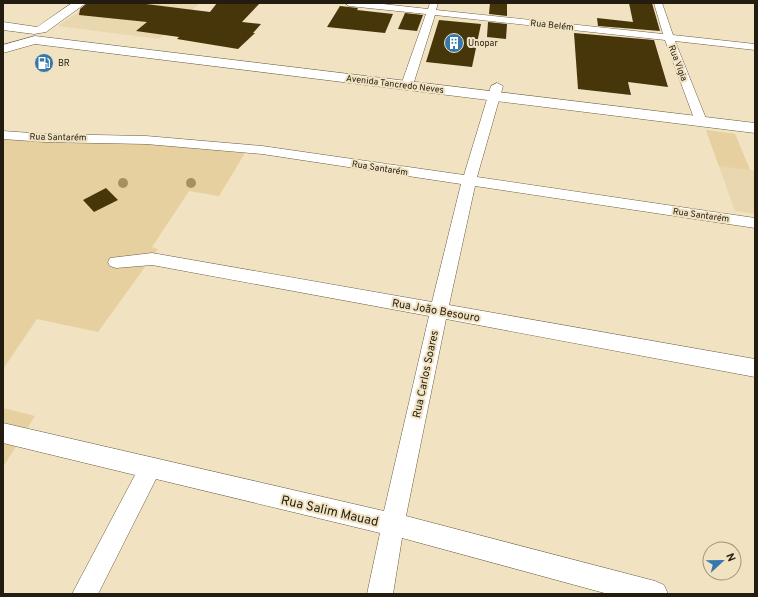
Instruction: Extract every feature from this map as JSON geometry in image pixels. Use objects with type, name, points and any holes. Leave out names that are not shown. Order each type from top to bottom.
[{"type":"street","points":[[3,49],[32,35],[80,3]]},
{"type":"street","name":"Rua Belém","points":[[349,3],[432,7],[669,38],[755,47]]},
{"type":"street","name":"Rua Vigia","points":[[658,3],[669,38],[699,115]]},
{"type":"street","points":[[409,80],[432,7]]},
{"type":"street","name":"Avenida Tancredo Neves","points":[[3,26],[32,35]]},
{"type":"street","name":"Avenida Tancredo Neves","points":[[3,36],[32,35],[699,115],[755,116]]},
{"type":"street","name":"Rua Carlos Soares","points":[[380,594],[392,524],[439,310],[469,181],[496,91]]},
{"type":"street","name":"Avenida Tancredo Neves","points":[[699,115],[755,128]]},
{"type":"street","name":"Rua Santarém","points":[[3,135],[45,138],[146,140],[262,150],[755,224]]},
{"type":"street","name":"Rua João Besouro","points":[[116,262],[152,259],[755,368]]},
{"type":"street","name":"Rua Salim Mauad","points":[[3,433],[392,524],[655,594]]},
{"type":"street","points":[[85,594],[150,468]]},
{"type":"shaded area","points":[[92,3],[200,3],[159,39],[58,26]]},
{"type":"shaded area","points":[[706,130],[735,134],[750,170],[755,171],[755,214],[735,211]]},
{"type":"shaded area","points":[[706,130],[735,134],[750,170],[719,166]]},
{"type":"shaded area","points":[[3,137],[139,141],[245,153],[219,196],[189,191],[152,247],[158,249],[98,332],[37,319],[3,369]]},
{"type":"shaded area","points":[[3,408],[35,416],[3,467]]},
{"type":"building","points":[[87,3],[138,3],[210,12],[217,3],[260,3],[242,22],[261,24],[253,33],[255,33],[238,49],[177,39],[179,37],[136,31],[147,22],[79,15],[80,9]]},
{"type":"building","points":[[490,3],[507,3],[507,16],[489,14]]},
{"type":"building","points":[[629,3],[652,3],[660,31],[598,26],[597,18],[633,22]]},
{"type":"building","points":[[340,6],[358,8],[357,10],[393,14],[385,33],[327,27]]},
{"type":"building","points":[[405,13],[423,15],[417,31],[398,29]]},
{"type":"building","name":"Unopar","points":[[439,20],[481,24],[472,67],[426,62]]},
{"type":"building","points":[[488,22],[507,24],[506,39],[487,37]]},
{"type":"building","points":[[574,33],[654,40],[668,87],[628,82],[631,95],[578,89]]},
{"type":"building","points":[[106,188],[118,200],[94,212],[83,200]]},
{"type":"place","name":"Unopar","points":[[454,43]]},
{"type":"place","name":"BR","points":[[44,63]]}]
